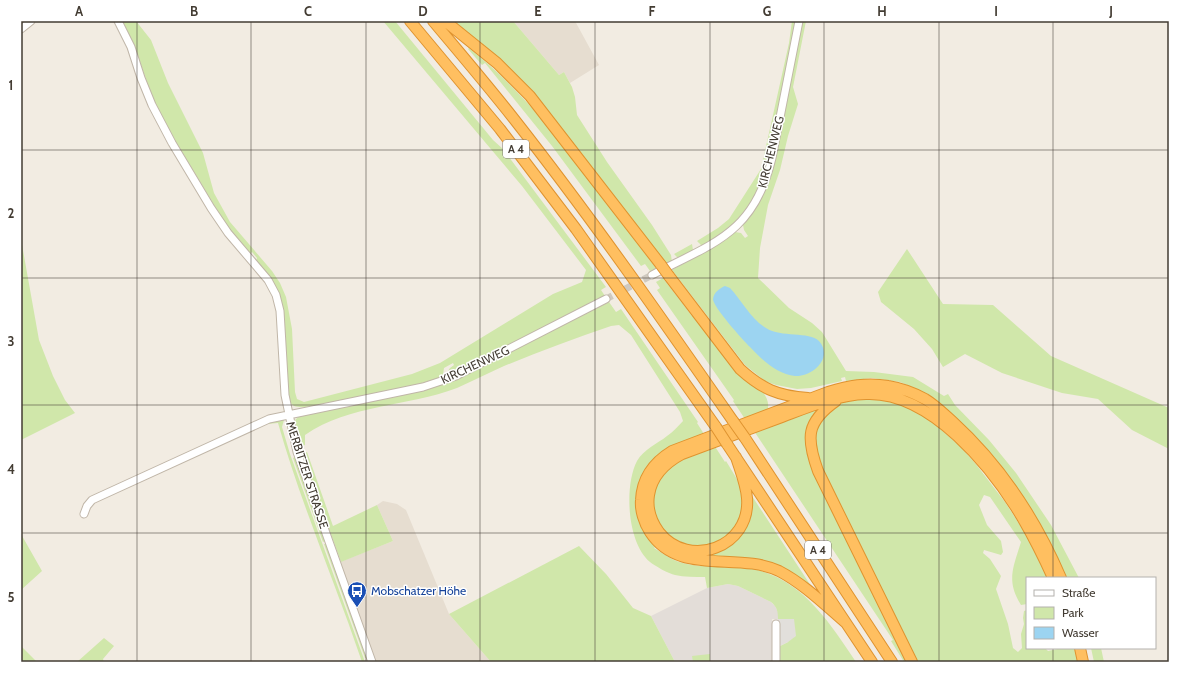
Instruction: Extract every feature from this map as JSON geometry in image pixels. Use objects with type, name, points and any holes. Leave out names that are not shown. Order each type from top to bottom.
[{"type":"highway","name":"A 4","points":[[410,21],[500,128],[615,282],[716,427],[872,662]]},
{"type":"highway","name":"A 4","points":[[433,21],[514,118],[646,295],[745,438],[892,662]]},
{"type":"highway","points":[[445,21],[497,63],[530,96],[668,276],[740,368],[753,381],[783,395],[810,398],[847,386],[870,384],[888,386],[908,392],[926,400],[966,434],[1001,474],[1036,527],[1061,577]]},
{"type":"highway","points":[[736,457],[746,488],[747,498],[746,516],[740,529],[722,545],[702,551],[686,550],[668,541],[662,536],[653,523],[648,505],[649,492],[656,475],[673,459],[821,402],[865,394],[895,397],[915,405],[946,426],[964,443],[1010,499],[1031,534],[1052,577]]},
{"type":"highway","name":"A 4","points":[[810,398],[672,450],[660,459],[647,476],[642,490],[641,503],[645,522],[654,538],[668,550],[681,556],[694,559],[756,564],[778,571],[811,592],[846,623]]},
{"type":"highway","points":[[839,398],[817,417],[812,428],[810,440],[811,452],[818,470],[912,662]]},
{"type":"highway","points":[[1080,649],[1083,662]]},
{"type":"highway","points":[[1087,649],[1090,662]]},
{"type":"street","points":[[21,28],[31,21]]},
{"type":"street","points":[[118,21],[131,47],[152,105],[172,143],[211,208],[228,233],[268,280],[276,295],[280,310],[285,395],[288,414]]},
{"type":"street","name":"KIRCHENWEG","points":[[652,275],[723,238],[737,227],[750,212],[768,175],[799,21]]},
{"type":"street","name":"KIRCHENWEG","points":[[288,414],[423,387],[450,378],[606,299]]},
{"type":"street","name":"MERBITZER STRASSE","points":[[84,514],[87,506],[92,500],[269,419],[288,414],[297,452],[372,662]]},
{"type":"street","points":[[776,624],[776,662]]},
{"type":"shaded area","points":[[513,21],[575,21],[599,65],[570,83],[564,72],[559,75]]},
{"type":"shaded area","points":[[383,501],[397,504],[406,510],[449,614],[491,662],[376,662],[340,562],[393,541],[377,505]]},
{"type":"shaded area","points":[[728,584],[738,586],[771,602],[775,606],[778,612],[778,619],[772,619],[772,662],[675,662],[651,616],[707,588]]},
{"type":"shaded area","points":[[778,619],[794,619],[796,636],[778,647]]},
{"type":"green space","points":[[122,21],[136,21],[151,40],[168,83],[203,153],[214,193],[230,222],[272,271],[280,283],[286,297],[292,329],[295,392],[297,399],[304,402],[412,374],[440,363],[553,294],[582,282],[586,270],[522,186],[383,21],[395,21],[493,140],[503,149],[606,287],[601,290],[605,296],[451,374],[448,371],[454,365],[453,363],[444,368],[443,375],[441,377],[408,387],[374,395],[306,407],[294,406],[289,400],[279,295],[277,290],[256,261],[257,258],[252,252],[250,254],[230,230],[176,142],[154,102],[134,45]]},
{"type":"green space","points":[[450,21],[513,21],[559,75],[564,72],[572,87],[577,115],[607,162],[652,225],[671,255],[672,262],[667,264],[533,93]]},
{"type":"green space","points":[[792,21],[796,21],[793,43],[765,173],[760,186],[741,216],[724,232],[703,247],[697,241],[729,219],[761,169],[789,43]]},
{"type":"green space","points":[[802,21],[806,21],[793,87],[798,104],[788,136],[780,170],[768,205],[760,248],[758,278],[789,308],[812,323],[822,332],[846,371],[874,372],[913,377],[944,396],[948,394],[955,405],[989,440],[1016,473],[1051,525],[1078,577],[1066,577],[1041,526],[1025,500],[968,430],[938,402],[921,391],[900,382],[872,378],[846,381],[845,377],[841,378],[842,381],[811,388],[797,389],[776,385],[765,381],[745,365],[672,270],[727,239],[735,232],[741,233],[745,238],[748,236],[743,225],[762,197],[770,176],[790,86]]},
{"type":"green space","points":[[469,48],[522,97],[546,124],[569,152],[656,268],[650,271],[645,264],[641,266],[552,146],[485,63],[482,65],[468,49]]},
{"type":"green space","points":[[21,239],[39,340],[53,376],[65,400],[75,413],[21,440]]},
{"type":"green space","points":[[692,244],[693,250],[680,258],[674,254]]},
{"type":"green space","points":[[907,249],[943,304],[993,305],[1051,356],[1169,408],[1169,449],[1132,430],[1098,399],[1062,393],[1002,373],[965,354],[943,367],[932,349],[914,329],[881,302],[878,292]]},
{"type":"green space","points":[[663,278],[692,316],[693,315],[763,392],[768,401],[767,412],[745,419],[733,401],[734,400],[657,290],[660,288],[656,282]]},
{"type":"green space","points":[[609,302],[616,312],[621,309],[698,422],[697,423],[704,434],[644,474],[660,550],[655,547],[654,548],[678,562],[701,566],[742,567],[762,571],[780,579],[810,601],[834,630],[856,662],[779,662],[778,647],[788,642],[794,619],[778,619],[777,609],[771,602],[738,586],[728,584],[707,588],[705,577],[686,577],[672,574],[652,564],[642,553],[636,542],[630,514],[630,485],[633,472],[637,461],[643,453],[673,431],[683,421],[680,412],[631,335],[619,325],[611,326],[571,340],[504,366],[457,388],[418,399],[341,417],[322,425],[305,435],[305,445],[299,447],[294,421],[300,415],[395,397],[441,385]]},
{"type":"green space","points":[[866,398],[895,401],[929,419],[961,447],[975,463],[1005,502],[1027,536],[1048,577],[1026,577],[1026,604],[1021,605],[1016,596],[1012,581],[1012,574],[1021,542],[990,497],[984,495],[979,505],[987,525],[1001,541],[1003,552],[1001,555],[984,550],[983,553],[990,559],[1001,576],[996,589],[1008,624],[1013,648],[1018,652],[1022,648],[1021,634],[1024,624],[1024,611],[1026,610],[1026,649],[1046,649],[1048,651],[1057,649],[1075,649],[1079,662],[916,662],[817,462],[813,447],[818,421],[835,405],[854,399]]},
{"type":"green space","points":[[821,406],[806,440],[910,662],[904,662],[891,641],[893,640],[754,431]]},
{"type":"green space","points":[[282,418],[284,420],[282,427],[290,454],[365,662],[362,662],[297,483],[278,423],[267,424],[247,433],[270,420]]},
{"type":"green space","points":[[714,445],[725,462],[726,461],[743,489],[741,520],[721,542],[695,548],[665,535],[652,513],[655,482],[675,461]]},
{"type":"green space","points":[[307,452],[333,526],[377,505],[393,541],[341,562],[302,455]]},
{"type":"green space","points":[[295,457],[325,541],[323,542],[293,458]]},
{"type":"green space","points":[[750,493],[813,589],[799,580],[701,555],[729,543]]},
{"type":"green space","points":[[21,534],[42,571],[21,590]]},
{"type":"green space","points":[[324,544],[326,544],[367,658],[365,658]]},
{"type":"green space","points":[[579,546],[606,574],[633,608],[651,616],[675,662],[491,662],[449,614]]},
{"type":"green space","points":[[104,638],[114,646],[103,659],[104,662],[77,662]]},
{"type":"green space","points":[[21,646],[37,662],[21,662]]},
{"type":"green space","points":[[1091,649],[1101,649],[1104,662],[1094,662]]},
{"type":"green space","points":[[710,654],[710,662],[693,662],[692,656]]},
{"type":"water","points":[[725,286],[730,288],[751,315],[766,328],[779,333],[809,336],[819,341],[823,347],[824,354],[819,365],[808,373],[795,376],[788,375],[764,361],[735,331],[714,303],[713,299],[716,292]]},
{"type":"tunnel","points":[[606,299],[652,275]]},
{"type":"place","name":"Mobschatzer Höhe","points":[[357,608]]}]
